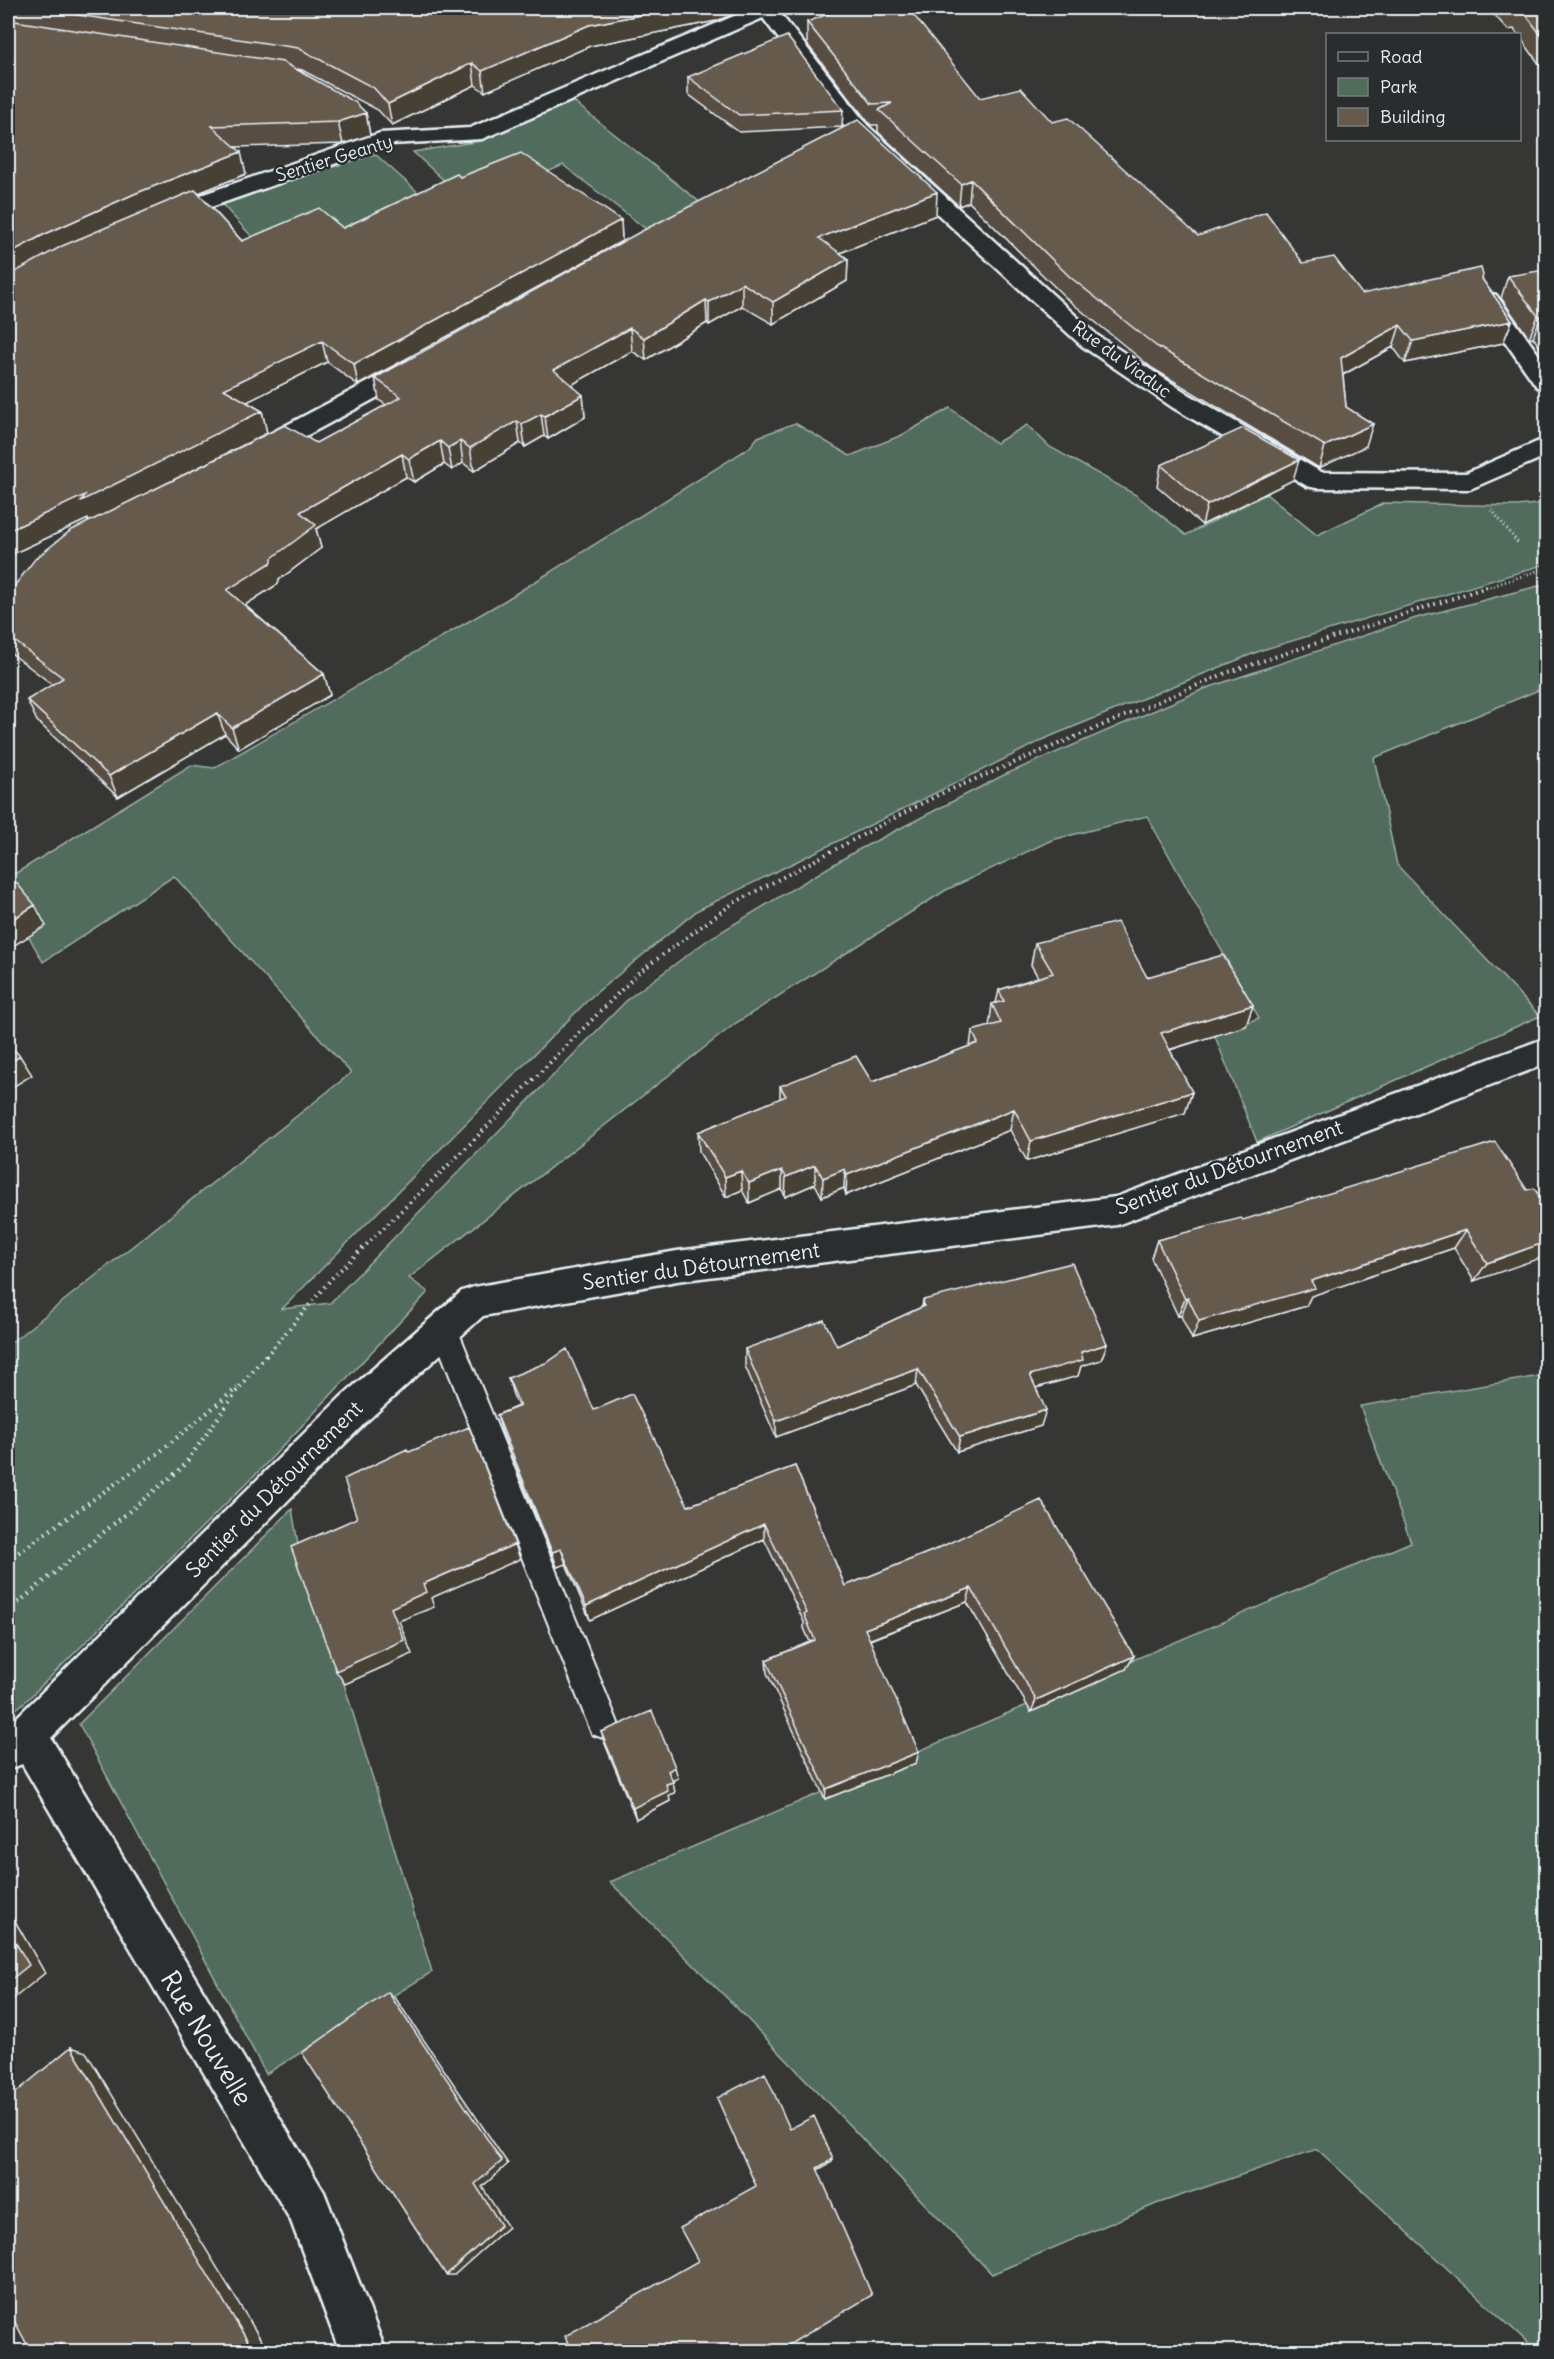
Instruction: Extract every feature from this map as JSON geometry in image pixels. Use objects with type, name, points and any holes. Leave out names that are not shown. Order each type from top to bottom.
[{"type":"street","name":"Sentier Geanty","points":[[141,226],[171,212],[382,131],[474,134],[767,8]]},
{"type":"street","name":"Rue du Viaduc","points":[[767,8],[850,135],[1090,341],[1181,402],[1316,480],[1470,481],[1546,446]]},
{"type":"street","points":[[1488,300],[1546,382]]},
{"type":"street","points":[[239,460],[323,418],[437,356]]},
{"type":"street","name":"Sentier du Détournement","points":[[17,1743],[354,1409],[474,1302],[677,1266],[1117,1211],[1546,1051]]},
{"type":"street","name":"Rue Nouvelle","points":[[17,1743],[308,2208],[363,2352]]},
{"type":"lane","points":[[444,1328],[603,1723]]},
{"type":"path","points":[[8,1611],[183,1467],[242,1384],[332,1278],[464,1150],[638,974],[732,903],[938,795],[1226,673],[1546,568]]},
{"type":"path","points":[[8,1560],[157,1454],[242,1384]]},
{"type":"green space","points":[[573,101],[702,204],[650,232],[563,165],[472,206],[413,152],[480,141]]},
{"type":"green space","points":[[375,154],[447,218],[300,289],[220,202]]},
{"type":"green space","points":[[950,408],[996,443],[1027,425],[1050,447],[1136,495],[1186,535],[1266,494],[1317,535],[1384,503],[1517,506],[1546,503],[1546,564],[1262,650],[1051,736],[698,910],[591,997],[282,1309],[330,1303],[629,998],[709,939],[856,851],[1004,775],[1204,689],[1416,618],[1546,584],[1546,687],[1374,758],[1397,865],[1540,1016],[1257,1142],[1214,1034],[1259,1018],[1147,816],[1052,840],[946,890],[736,1023],[409,1278],[428,1292],[264,1466],[27,1700],[8,1716],[8,1345],[351,1073],[174,876],[43,962],[8,899],[8,878],[191,765],[214,768],[504,601],[749,448],[758,437],[795,423],[850,456],[902,435]]},
{"type":"green space","points":[[1546,1375],[1546,2351],[1537,2351],[1317,2149],[1156,2204],[992,2274],[735,2006],[610,1882],[1411,1542],[1360,1406]]},
{"type":"green space","points":[[292,1509],[301,1562],[344,1684],[432,1972],[266,2074],[79,1724]]},
{"type":"building","points":[[31,8],[675,8],[589,25],[482,71],[472,63],[388,104],[374,88],[298,48]]},
{"type":"building","points":[[843,8],[908,8],[980,98],[1021,88],[1052,122],[1068,118],[1198,236],[1266,212],[1303,263],[1334,257],[1362,294],[1481,268],[1482,279],[1512,321],[1413,341],[1400,325],[1341,358],[1346,407],[1373,424],[1325,446],[1156,346],[1070,277],[971,180],[961,184],[879,110],[892,103],[872,104],[807,22]]},
{"type":"building","points":[[1521,8],[1546,8],[1546,42]]},
{"type":"building","points":[[8,20],[283,62],[355,102],[366,113],[338,122],[212,126],[241,152],[134,194],[43,235],[8,254]]},
{"type":"building","points":[[787,36],[843,110],[739,115],[688,77]]},
{"type":"building","points":[[858,120],[937,192],[819,238],[848,259],[773,302],[742,283],[709,302],[706,300],[644,338],[630,328],[554,370],[583,395],[545,416],[541,414],[522,424],[517,421],[470,448],[460,441],[448,448],[440,441],[409,459],[402,454],[300,512],[316,525],[272,558],[272,562],[227,590],[324,674],[232,728],[217,713],[109,776],[27,700],[63,678],[8,636],[8,594],[35,559],[70,531],[285,425],[316,443],[401,397],[375,378],[640,232]]},
{"type":"building","points":[[521,153],[621,220],[354,364],[322,341],[224,389],[262,411],[81,501],[85,495],[8,531],[8,276],[62,246],[195,190],[242,241],[319,208],[343,228],[457,174],[460,177]]},
{"type":"building","points":[[1545,270],[1546,323],[1541,316],[1538,316],[1508,276]]},
{"type":"building","points":[[1243,428],[1299,460],[1207,505],[1161,465]]},
{"type":"building","points":[[8,873],[35,905],[8,922]]},
{"type":"building","points":[[1117,922],[1147,977],[1223,955],[1253,1005],[1161,1033],[1192,1092],[1031,1141],[1014,1109],[847,1175],[845,1169],[823,1178],[815,1165],[786,1177],[782,1170],[749,1183],[741,1171],[725,1177],[698,1132],[786,1096],[780,1086],[856,1056],[872,1082],[978,1043],[972,1031],[1001,1023],[992,1004],[1004,1001],[999,990],[1053,973],[1035,943]]},
{"type":"building","points":[[8,1043],[20,1056],[8,1064]]},
{"type":"building","points":[[1495,1142],[1527,1190],[1534,1188],[1546,1206],[1546,1242],[1487,1263],[1466,1230],[1311,1281],[1315,1288],[1199,1321],[1188,1298],[1185,1299],[1157,1240],[1241,1218],[1243,1220]]},
{"type":"building","points":[[1072,1263],[1107,1344],[1081,1352],[1083,1360],[1030,1375],[1046,1410],[960,1437],[918,1369],[776,1421],[745,1349],[824,1320],[837,1346],[924,1306],[923,1300]]},
{"type":"building","points":[[567,1349],[594,1410],[632,1394],[688,1506],[795,1466],[845,1586],[932,1551],[1041,1500],[1134,1656],[1036,1700],[971,1588],[865,1629],[919,1752],[826,1789],[766,1660],[815,1640],[804,1614],[807,1613],[764,1524],[586,1606],[561,1549],[552,1552],[497,1415],[520,1406],[508,1378],[548,1362]]},
{"type":"building","points":[[469,1427],[515,1544],[423,1584],[426,1592],[391,1608],[404,1640],[336,1671],[291,1547],[357,1518],[344,1479],[407,1449],[409,1452]]},
{"type":"building","points":[[652,1711],[675,1767],[668,1771],[673,1782],[666,1784],[668,1791],[633,1808],[601,1732]]},
{"type":"building","points":[[8,1930],[29,1965],[8,1982]]},
{"type":"building","points":[[388,1992],[502,2161],[475,2184],[501,2225],[446,2275],[302,2053]]},
{"type":"building","points":[[71,2047],[250,2345],[243,2352],[66,2352],[61,2343],[51,2352],[31,2352],[8,2309],[8,2099]]},
{"type":"building","points":[[765,2073],[790,2129],[814,2116],[833,2159],[817,2168],[872,2295],[777,2352],[571,2352],[565,2336],[698,2261],[680,2228],[756,2186],[717,2098]]}]
